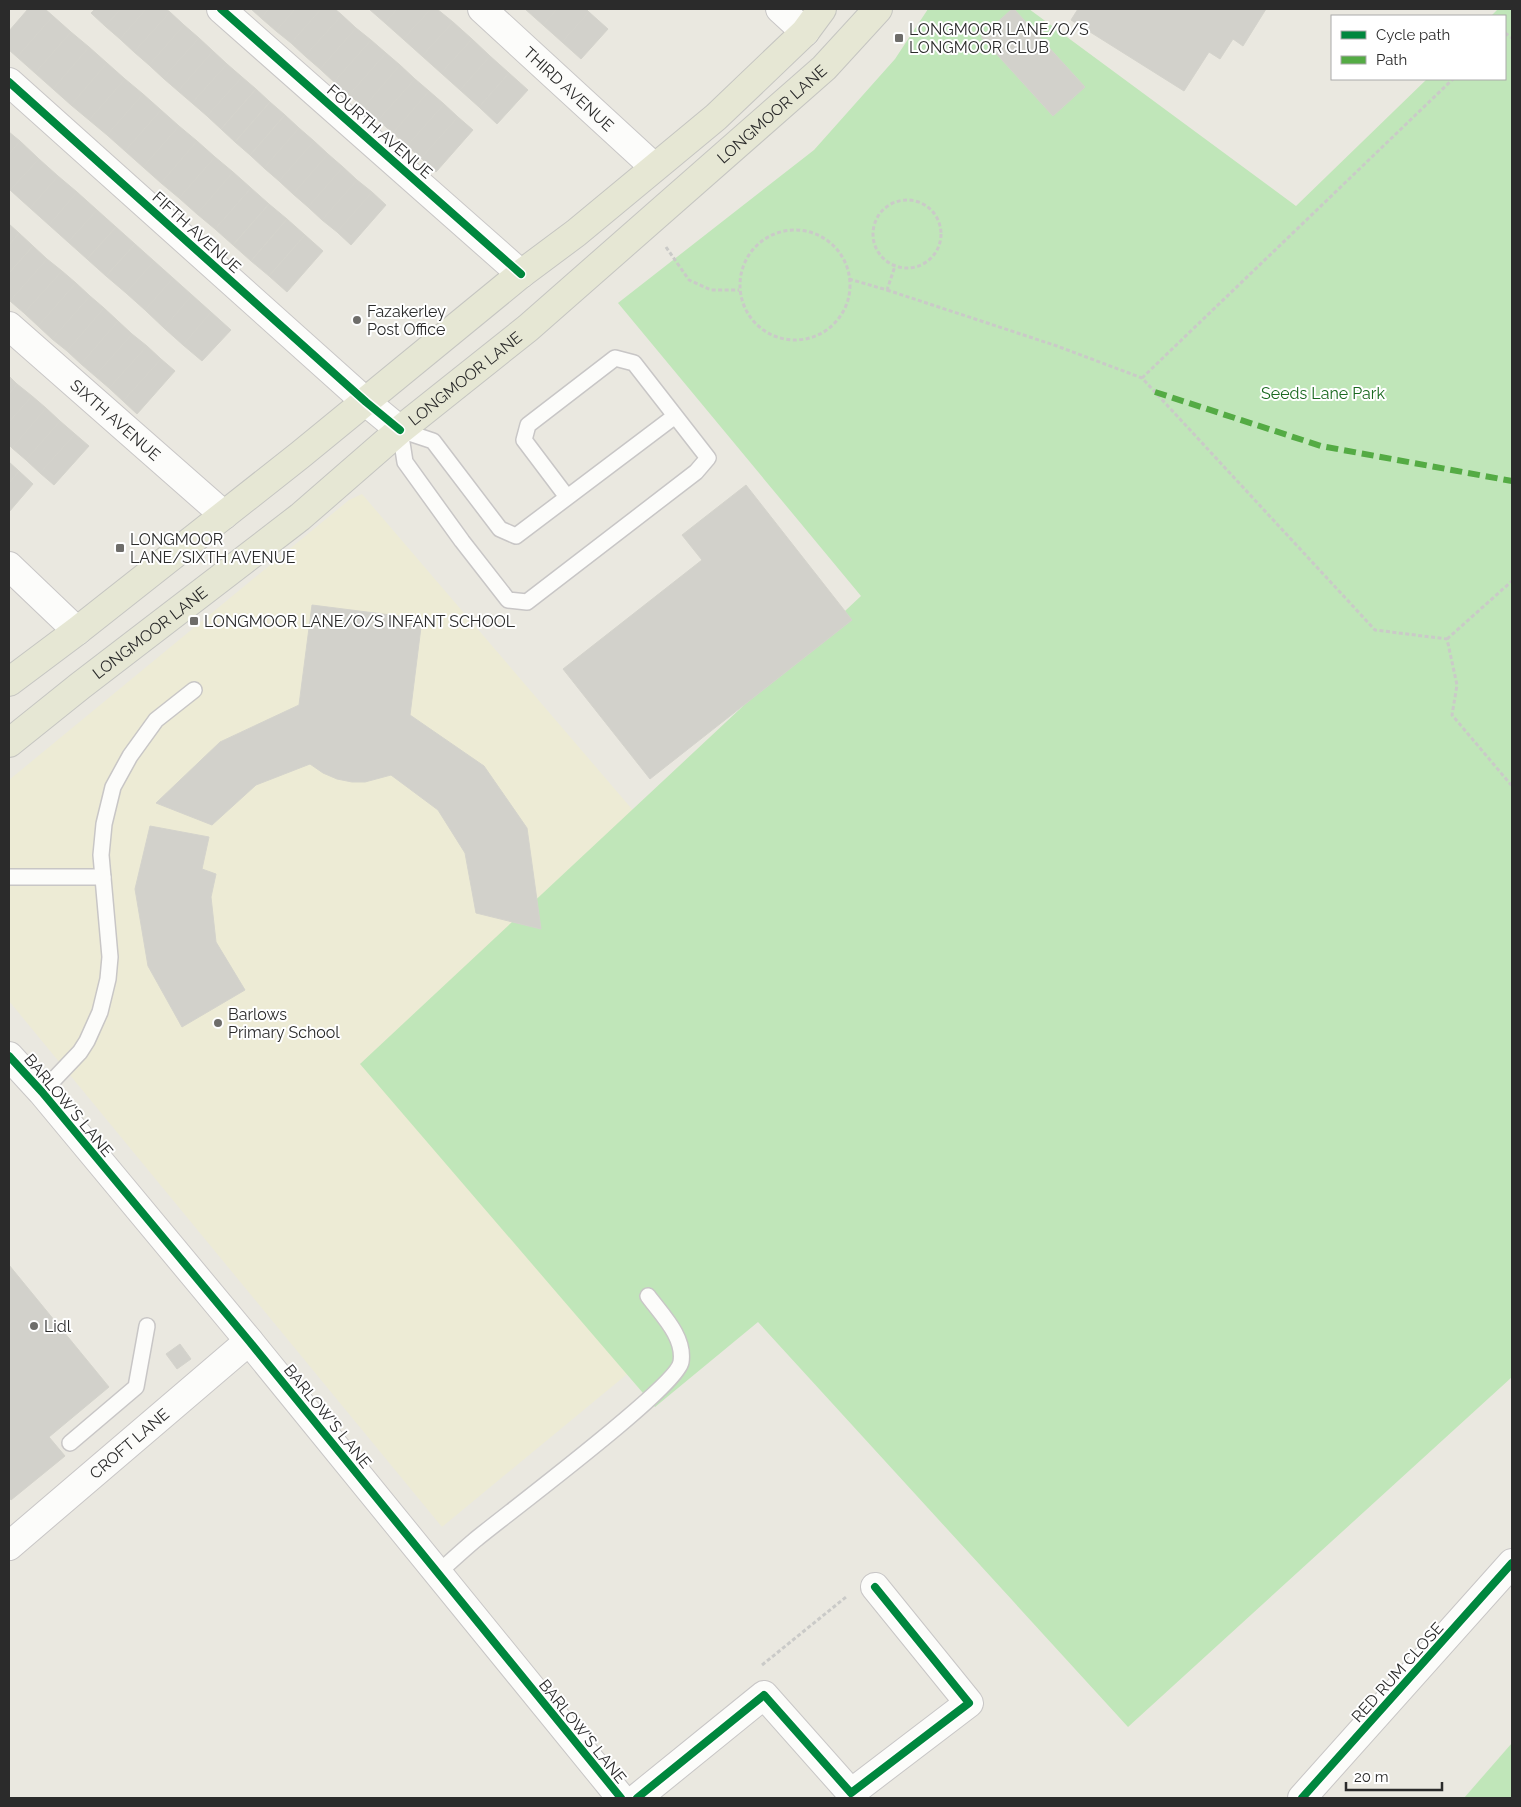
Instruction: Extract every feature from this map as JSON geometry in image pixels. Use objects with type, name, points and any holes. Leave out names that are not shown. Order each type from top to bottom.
[{"type":"main road","name":"LONGMOOR LANE","points":[[9,682],[224,515],[522,274],[576,233],[716,117],[805,32],[822,9]]},
{"type":"main road","name":"LONGMOOR LANE","points":[[9,742],[300,517],[400,430],[528,328],[824,68],[878,9]]},
{"type":"street","name":"FOURTH AVENUE","points":[[221,9],[522,274]]},
{"type":"street","name":"THIRD AVENUE","points":[[482,9],[654,167]]},
{"type":"street","points":[[780,9],[805,32]]},
{"type":"street","name":"FIFTH AVENUE","points":[[9,82],[366,402],[400,430]]},
{"type":"street","name":"SIXTH AVENUE","points":[[9,326],[224,515]]},
{"type":"street","points":[[9,566],[77,631]]},
{"type":"street","name":"BARLOW'S LANE","points":[[9,1056],[42,1092],[249,1341],[623,1797]]},
{"type":"street","name":"CROFT LANE","points":[[9,1546],[249,1341]]},
{"type":"street","name":"RED RUM CLOSE","points":[[1302,1798],[1512,1563]]},
{"type":"street","points":[[623,1797],[764,1695],[851,1794],[969,1703],[875,1587]]},
{"type":"lane","points":[[568,497],[524,440],[528,425],[615,358],[634,363],[708,458],[696,472],[527,602],[508,600],[462,541],[405,462],[400,430],[433,441],[500,529],[516,536],[568,497],[675,416]]},
{"type":"lane","points":[[42,1092],[88,1041],[100,1012],[108,979],[110,957],[101,855],[103,832],[113,787],[130,756],[156,720],[194,690]]},
{"type":"lane","points":[[9,877],[103,877]]},
{"type":"lane","points":[[438,1573],[474,1540],[663,1387],[681,1365],[682,1352],[678,1338],[648,1296]]},
{"type":"lane","points":[[70,1443],[136,1387],[147,1326]]},
{"type":"path","points":[[1142,378],[1452,80]]},
{"type":"path","points":[[902,200],[914,200],[924,204],[935,216],[941,231],[940,242],[935,252],[923,263],[906,268],[895,266],[885,260],[878,252],[873,241],[876,219],[892,203],[902,200]]},
{"type":"path","points":[[648,222],[689,280],[711,290],[739,290]]},
{"type":"path","points":[[795,229],[813,232],[829,241],[841,253],[848,270],[849,279],[850,287],[847,305],[838,320],[824,332],[807,340],[788,340],[770,335],[754,324],[744,308],[739,290],[740,271],[748,254],[762,240],[778,232],[795,229]]},
{"type":"path","points":[[887,290],[895,266]]},
{"type":"path","points":[[849,279],[1057,346],[1142,378],[1375,630],[1447,639],[1512,581]]},
{"type":"path","points":[[1447,639],[1457,685],[1452,715],[1512,786]]},
{"type":"path","points":[[764,1695],[749,1678],[767,1661],[870,1578],[875,1587]]},
{"type":"shaded area","name":"Barlows Primary School","points":[[362,494],[643,822],[643,1361],[442,1527],[9,1001],[9,780],[349,500]]},
{"type":"green space","name":"Seeds Lane Park","points":[[928,9],[1029,9],[1296,206],[1426,80],[1506,80],[1506,15],[1492,15],[1498,9],[1512,9],[1512,1377],[1128,1727],[758,1322],[655,1407],[360,1064],[861,596],[618,303],[814,150],[895,59]]},
{"type":"green space","points":[[1512,1743],[1512,1798],[1464,1798]]},
{"type":"building","points":[[28,9],[45,9],[53,16],[17,57],[9,50],[9,31]]},
{"type":"building","points":[[95,9],[121,9],[105,26],[91,13]]},
{"type":"building","points":[[121,9],[146,9],[120,39],[105,26]]},
{"type":"building","points":[[146,9],[166,9],[170,12],[134,52],[120,39]]},
{"type":"building","points":[[251,9],[269,9],[261,18]]},
{"type":"building","points":[[269,9],[295,9],[276,31],[261,18]]},
{"type":"building","points":[[295,9],[321,9],[291,43],[276,31]]},
{"type":"building","points":[[321,9],[335,9],[342,15],[305,56],[291,43]]},
{"type":"building","points":[[369,9],[397,9],[385,23]]},
{"type":"building","points":[[397,9],[431,9],[403,39],[385,23]]},
{"type":"building","points":[[431,9],[437,9],[453,22],[422,56],[403,39]]},
{"type":"building","points":[[525,9],[557,9],[543,25]]},
{"type":"building","points":[[557,9],[586,9],[589,12],[562,42],[543,25]]},
{"type":"building","points":[[1012,9],[1085,87],[1053,116],[981,37]]},
{"type":"building","points":[[1078,9],[1266,9],[1243,46],[1233,39],[1220,59],[1209,52],[1184,91],[1071,20]]},
{"type":"building","points":[[170,12],[184,25],[149,65],[134,52]]},
{"type":"building","points":[[589,12],[608,29],[581,59],[562,42]]},
{"type":"building","points":[[342,15],[356,28],[320,69],[305,56]]},
{"type":"building","points":[[53,16],[71,32],[35,73],[17,57]]},
{"type":"building","points":[[453,22],[472,39],[441,73],[422,56]]},
{"type":"building","points":[[184,25],[199,38],[163,78],[149,65]]},
{"type":"building","points":[[356,28],[371,40],[334,82],[320,69]]},
{"type":"building","points":[[71,32],[89,47],[53,89],[35,73]]},
{"type":"building","points":[[199,38],[213,51],[178,91],[163,78]]},
{"type":"building","points":[[472,39],[490,56],[460,90],[441,73]]},
{"type":"building","points":[[371,40],[386,53],[349,95],[334,82]]},
{"type":"building","points":[[89,47],[107,63],[71,105],[53,89]]},
{"type":"building","points":[[213,51],[227,64],[192,103],[178,91]]},
{"type":"building","points":[[386,53],[400,65],[364,107],[349,95]]},
{"type":"building","points":[[490,56],[509,73],[479,107],[460,90]]},
{"type":"building","points":[[107,63],[125,79],[89,120],[71,105]]},
{"type":"building","points":[[227,64],[242,77],[207,116],[192,103]]},
{"type":"building","points":[[400,65],[415,79],[378,120],[364,107]]},
{"type":"building","points":[[509,73],[528,90],[497,124],[479,107]]},
{"type":"building","points":[[242,77],[256,89],[221,129],[207,116]]},
{"type":"building","points":[[125,79],[143,94],[107,135],[89,120]]},
{"type":"building","points":[[415,79],[429,91],[393,133],[378,120]]},
{"type":"building","points":[[256,89],[270,102],[235,142],[221,129]]},
{"type":"building","points":[[429,91],[444,104],[407,146],[393,133]]},
{"type":"building","points":[[143,94],[161,110],[125,151],[107,135]]},
{"type":"building","points":[[270,102],[285,115],[250,155],[235,142]]},
{"type":"building","points":[[444,104],[458,117],[421,158],[407,146]]},
{"type":"building","points":[[161,110],[179,126],[143,167],[125,151]]},
{"type":"building","points":[[285,115],[299,128],[264,168],[250,155]]},
{"type":"building","points":[[458,117],[473,130],[436,172],[421,158]]},
{"type":"building","points":[[179,126],[197,141],[161,183],[143,167]]},
{"type":"building","points":[[299,128],[314,141],[279,181],[264,168]]},
{"type":"building","points":[[9,132],[20,141],[9,154]]},
{"type":"building","points":[[20,141],[39,159],[10,190],[9,154]]},
{"type":"building","points":[[197,141],[215,157],[179,198],[161,183]]},
{"type":"building","points":[[314,141],[328,154],[293,194],[279,181]]},
{"type":"building","points":[[328,154],[343,167],[308,207],[293,194]]},
{"type":"building","points":[[215,157],[233,172],[197,214],[179,198]]},
{"type":"building","points":[[39,159],[58,176],[30,208],[10,190]]},
{"type":"building","points":[[343,167],[357,180],[322,220],[308,207]]},
{"type":"building","points":[[233,172],[251,188],[215,229],[197,214]]},
{"type":"building","points":[[58,176],[77,192],[49,225],[30,208]]},
{"type":"building","points":[[357,180],[372,192],[337,232],[322,220]]},
{"type":"building","points":[[251,188],[269,204],[233,245],[215,229]]},
{"type":"building","points":[[77,192],[97,210],[68,242],[49,225]]},
{"type":"building","points":[[372,192],[386,205],[351,245],[337,232]]},
{"type":"building","points":[[269,204],[287,219],[251,261],[233,245]]},
{"type":"building","points":[[97,210],[116,227],[87,259],[68,242]]},
{"type":"building","points":[[287,219],[305,235],[269,276],[251,261]]},
{"type":"building","points":[[9,224],[19,233],[9,245]]},
{"type":"building","points":[[116,227],[135,244],[106,276],[87,259]]},
{"type":"building","points":[[19,233],[33,246],[9,273],[9,245]]},
{"type":"building","points":[[305,235],[323,251],[287,292],[269,276]]},
{"type":"building","points":[[135,244],[154,261],[126,293],[106,276]]},
{"type":"building","points":[[33,246],[47,259],[10,301],[9,273]]},
{"type":"building","points":[[47,259],[62,271],[24,313],[10,301]]},
{"type":"building","points":[[154,261],[173,278],[145,310],[126,293]]},
{"type":"building","points":[[62,271],[76,283],[38,326],[24,313]]},
{"type":"building","points":[[173,278],[192,295],[164,328],[145,310]]},
{"type":"building","points":[[76,283],[90,296],[52,339],[38,326]]},
{"type":"building","points":[[192,295],[211,312],[183,345],[164,328]]},
{"type":"building","points":[[90,296],[104,308],[67,351],[52,339]]},
{"type":"building","points":[[104,308],[118,321],[81,364],[67,351]]},
{"type":"building","points":[[211,312],[231,330],[202,361],[183,345]]},
{"type":"building","points":[[118,321],[132,334],[95,376],[81,364]]},
{"type":"building","points":[[132,334],[147,346],[109,388],[95,376]]},
{"type":"building","points":[[147,346],[161,359],[123,401],[109,388]]},
{"type":"building","points":[[161,359],[175,371],[137,414],[123,401]]},
{"type":"building","points":[[9,376],[17,384],[9,394]]},
{"type":"building","points":[[17,384],[32,396],[9,422],[9,394]]},
{"type":"building","points":[[32,396],[46,408],[12,448],[9,445],[9,422]]},
{"type":"building","points":[[46,408],[60,421],[26,460],[12,448]]},
{"type":"building","points":[[60,421],[75,434],[40,473],[26,460]]},
{"type":"building","points":[[75,434],[89,446],[54,485],[40,473]]},
{"type":"building","points":[[9,462],[19,471],[9,483]]},
{"type":"building","points":[[19,471],[33,484],[9,512],[9,483]]},
{"type":"building","points":[[746,485],[852,620],[650,779],[563,669],[702,560],[682,535]]},
{"type":"building","points":[[312,605],[422,619],[410,715],[484,766],[527,828],[541,929],[476,913],[465,853],[438,810],[391,775],[365,782],[352,782],[337,779],[323,773],[310,764],[256,785],[212,825],[156,803],[220,742],[299,705]]},
{"type":"building","points":[[150,826],[209,837],[202,869],[216,874],[211,897],[216,942],[245,990],[182,1027],[148,966],[135,889]]},
{"type":"building","name":"Lidl","points":[[9,1265],[109,1387],[49,1437],[65,1456],[11,1500],[9,1497]]},
{"type":"building","points":[[180,1344],[191,1359],[177,1369],[166,1354]]},
{"type":"marked path","points":[[1155,392],[1321,446],[1512,481]]},
{"type":"cycle path","points":[[221,9],[521,274]]},
{"type":"cycle path","points":[[9,82],[366,402],[400,430]]},
{"type":"cycle path","points":[[9,1056],[42,1092],[249,1341],[621,1798]]},
{"type":"cycle path","points":[[1302,1798],[1512,1563]]},
{"type":"cycle path","points":[[637,1798],[764,1695],[851,1793],[969,1703],[875,1587]]},
{"type":"place","name":"LONGMOOR LANE/O/S LONGMOOR CLUB","points":[[899,38]]},
{"type":"place","name":"Fazakerley Post Office","points":[[357,320]]},
{"type":"place","name":"LONGMOOR LANE/SIXTH AVENUE","points":[[120,548]]},
{"type":"place","name":"LONGMOOR LANE/O/S INFANT SCHOOL","points":[[194,621]]},
{"type":"place","name":"Barlows Primary School","points":[[218,1023]]},
{"type":"place","name":"Lidl","points":[[34,1326]]}]
